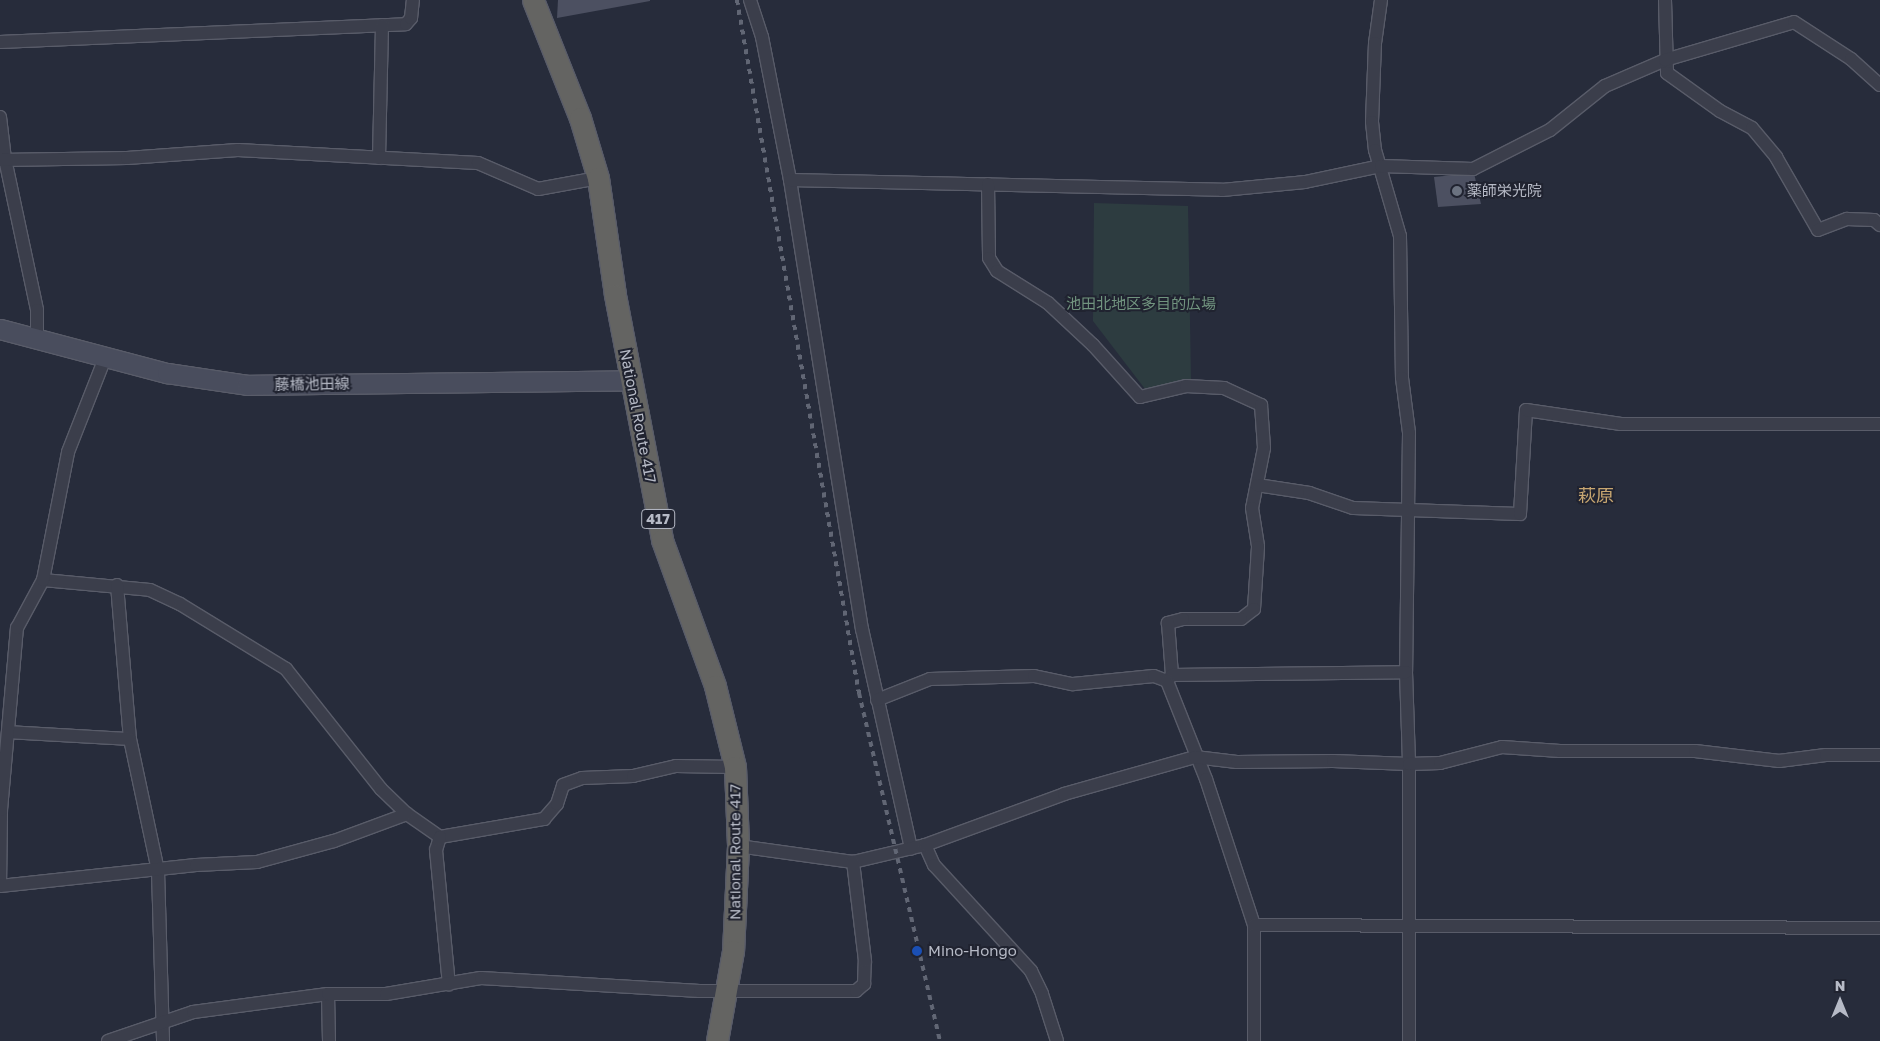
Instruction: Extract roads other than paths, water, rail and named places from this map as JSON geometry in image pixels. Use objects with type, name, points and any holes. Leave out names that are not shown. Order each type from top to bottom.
[{"type":"highway","name":"National Route 417","points":[[533,0],[580,118],[598,178],[630,380],[662,540],[715,686],[735,767],[738,846],[733,952],[716,1041]]},
{"type":"main road","name":"藤橋池田線","points":[[0,329],[167,374],[248,385],[630,380]]},
{"type":"street","points":[[0,42],[406,24],[411,18],[413,0]]},
{"type":"street","points":[[750,0],[762,38],[790,180],[841,508],[877,700],[911,849]]},
{"type":"street","points":[[1381,0],[1375,42],[1372,122],[1375,150],[1400,236],[1402,378],[1409,433],[1406,672],[1409,764],[1409,1041]]},
{"type":"street","points":[[1665,0],[1665,60],[1667,72],[1720,112],[1752,128],[1776,158],[1818,230],[1848,219],[1874,220],[1880,225]]},
{"type":"street","points":[[790,180],[1222,190],[1305,182],[1381,166],[1473,169],[1550,130],[1605,86],[1665,60],[1794,22],[1851,59],[1880,85]]},
{"type":"street","points":[[379,158],[382,25]]},
{"type":"street","points":[[0,117],[2,160],[37,310],[37,338]]},
{"type":"street","points":[[2,160],[128,158],[238,150],[478,162],[538,189],[598,178]]},
{"type":"street","points":[[988,184],[989,258],[998,271],[1048,303],[1093,344],[1140,397],[1186,386],[1224,388],[1261,405],[1264,448],[1252,508],[1258,547],[1254,609],[1241,619],[1183,619],[1168,623],[1170,678],[1196,757],[1206,779],[1254,925],[1254,1041]]},
{"type":"street","points":[[105,358],[68,452],[43,580],[17,628],[4,716],[8,732],[1,810],[0,886],[257,862],[334,841],[407,814]]},
{"type":"street","points":[[1257,485],[1309,493],[1353,508],[1520,514],[1526,410],[1621,424],[1880,424]]},
{"type":"street","points":[[43,580],[150,590],[180,604],[286,669],[382,789],[407,814],[440,837],[544,819],[556,804],[563,785],[582,778],[633,776],[676,766],[735,767]]},
{"type":"street","points":[[117,586],[130,739],[158,871],[160,1021],[163,1041]]},
{"type":"street","points":[[877,700],[930,679],[1034,676],[1073,684],[1154,676],[1170,678],[1406,672]]},
{"type":"street","points":[[8,732],[130,739]]},
{"type":"street","points":[[738,846],[853,862],[925,845],[1064,794],[1196,757],[1238,762],[1440,763],[1502,747],[1560,752],[1695,752],[1780,761],[1826,754],[1880,754]]},
{"type":"street","points":[[440,837],[436,850],[449,984]]},
{"type":"street","points":[[925,845],[934,865],[1031,971],[1042,994],[1057,1041]]},
{"type":"street","points":[[108,1041],[160,1021],[193,1012],[328,994],[386,994],[481,978],[726,991],[856,991],[864,984],[865,961],[853,862]]},
{"type":"street","points":[[1254,925],[1410,924],[1880,928]]},
{"type":"street","points":[[328,994],[328,1041]]},
{"type":"railway","points":[[737,0],[859,693],[940,1041]]},
{"type":"place","name":"薬師栄光院","points":[[1457,191]]},
{"type":"place","name":"Mino-Hongo","points":[[917,951]]},
{"type":"district","name":"萩原","points":[[1596,495]]},
{"type":"park label","name":"池田北地区多目的広場","points":[[1141,304]]}]
